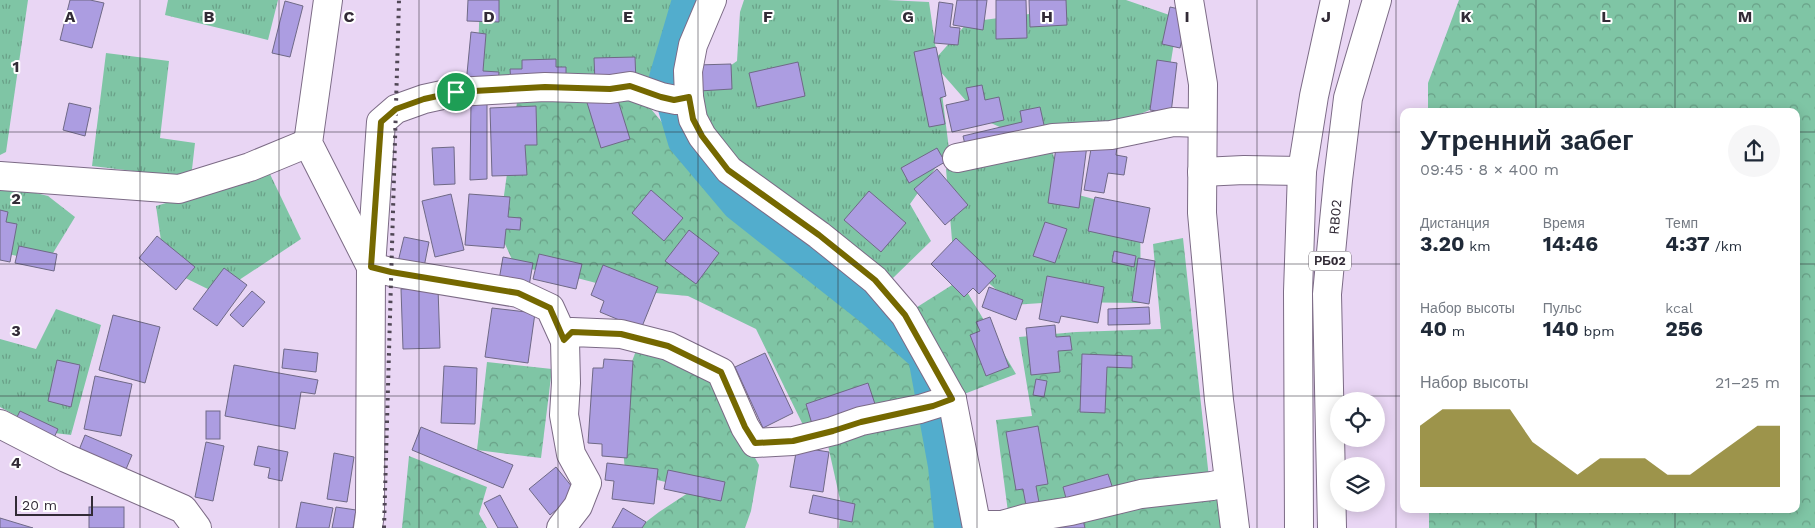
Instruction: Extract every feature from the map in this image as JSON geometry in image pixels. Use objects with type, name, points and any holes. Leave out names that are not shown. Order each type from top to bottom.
[{"type":"main road","points":[[328,0],[308,143],[371,267],[518,293],[550,308],[564,340],[565,423],[571,454],[587,483],[578,506],[561,528]]},
{"type":"main road","points":[[675,98],[688,71],[692,45],[712,0]]},
{"type":"main road","points":[[1189,0],[1203,84],[1202,214],[1219,400],[1235,528]]},
{"type":"main road","name":"РБ02","points":[[1299,528],[1298,292],[1302,171],[1314,96],[1335,0]]},
{"type":"main road","name":"RB02","points":[[1332,528],[1328,294],[1338,180],[1348,98],[1378,0]]},
{"type":"main road","points":[[368,528],[370,513],[371,267],[381,122],[396,109],[424,99],[456,92],[498,89],[545,87],[610,89],[630,86],[675,98],[693,119],[702,136],[728,170],[819,235],[875,280],[905,315],[977,527],[1002,525],[1140,494],[1212,486],[1229,482]]},
{"type":"main road","points":[[957,158],[1053,138],[1111,135],[1173,122],[1202,122]]},
{"type":"main road","points":[[0,176],[178,190],[250,167],[308,143]]},
{"type":"main road","points":[[1202,172],[1244,170],[1302,171]]},
{"type":"main road","points":[[564,340],[572,332],[621,334],[668,346],[721,372],[745,427],[755,443],[793,441],[935,404]]},
{"type":"main road","points":[[0,424],[66,458],[183,509],[197,528]]},
{"type":"green space","points":[[0,0],[28,0],[6,152],[0,155]]},
{"type":"green space","points":[[168,0],[278,0],[268,40],[165,15]]},
{"type":"green space","points":[[480,0],[681,0],[657,79],[649,88],[477,77]]},
{"type":"green space","points":[[744,0],[887,0],[929,2],[937,57],[968,22],[1037,13],[1046,0],[1126,0],[1178,18],[1164,104],[1114,125],[1013,133],[982,119],[939,70],[949,149],[910,204],[931,241],[893,278],[824,231],[725,158],[690,94],[737,61],[740,12]]},
{"type":"green space","points":[[1459,0],[1815,0],[1815,528],[1429,528],[1429,513],[1800,513],[1800,108],[1428,108],[1428,83]]},
{"type":"green space","points":[[106,53],[169,61],[160,138],[195,143],[191,178],[92,166]]},
{"type":"green space","points":[[518,95],[642,98],[734,210],[867,314],[916,371],[923,399],[804,427],[756,329],[688,296],[623,290],[577,278],[515,266],[499,231]]},
{"type":"green space","points":[[1051,146],[1063,191],[1140,211],[1141,303],[1057,302],[1014,305],[953,252],[946,169]]},
{"type":"green space","points":[[269,172],[301,239],[218,294],[165,268],[156,206]]},
{"type":"green space","points":[[0,184],[48,196],[75,217],[47,263],[0,252]]},
{"type":"green space","points":[[1183,238],[1209,478],[1008,512],[996,420],[1032,416],[1019,337],[1076,332],[1161,329],[1153,244]]},
{"type":"green space","points":[[960,280],[1016,374],[959,396],[914,309]]},
{"type":"green space","points":[[56,309],[101,325],[71,435],[46,432],[0,407],[0,339],[36,349]]},
{"type":"green space","points":[[637,348],[717,379],[740,431],[759,465],[751,511],[745,528],[638,528],[694,489],[625,472],[619,396]]},
{"type":"green space","points":[[487,362],[552,369],[541,458],[477,450]]},
{"type":"green space","points":[[926,416],[938,465],[944,528],[839,528],[841,504],[827,441]]},
{"type":"green space","points":[[409,456],[487,487],[479,514],[487,528],[402,528]]},
{"type":"green space","points":[[1220,496],[1223,528],[1038,528],[1139,501]]},
{"type":"building","points":[[70,0],[90,0],[104,3],[92,48],[60,40]]},
{"type":"building","points":[[468,0],[499,0],[499,22],[467,21]]},
{"type":"building","points":[[957,0],[987,0],[983,30],[953,25]]},
{"type":"building","points":[[996,0],[1026,0],[1027,38],[996,39]]},
{"type":"building","points":[[1029,0],[1066,0],[1067,25],[1030,27]]},
{"type":"building","points":[[285,1],[303,6],[290,57],[272,53]]},
{"type":"building","points":[[939,2],[953,4],[950,27],[960,28],[958,45],[934,43]]},
{"type":"building","points":[[1170,7],[1188,11],[1180,48],[1162,44]]},
{"type":"building","points":[[471,32],[486,34],[483,71],[499,72],[498,86],[466,84]]},
{"type":"building","points":[[936,47],[946,96],[940,98],[945,124],[929,127],[914,52]]},
{"type":"building","points":[[635,57],[636,82],[595,82],[594,58]]},
{"type":"building","points":[[556,59],[556,67],[566,67],[566,83],[511,83],[510,69],[522,69],[522,60]]},
{"type":"building","points":[[1157,60],[1177,63],[1171,113],[1150,110]]},
{"type":"building","points":[[798,62],[805,96],[757,107],[749,73]]},
{"type":"building","points":[[731,64],[732,89],[699,91],[697,65]]},
{"type":"building","points":[[982,85],[985,100],[999,97],[1004,120],[952,132],[946,105],[969,100],[966,88]]},
{"type":"building","points":[[616,94],[630,139],[601,148],[585,96]]},
{"type":"building","points":[[471,102],[487,102],[487,179],[470,180]]},
{"type":"building","points":[[69,103],[91,108],[85,136],[63,130]]},
{"type":"building","points":[[536,106],[537,145],[525,145],[527,175],[492,176],[490,108]]},
{"type":"building","points":[[1040,107],[1046,134],[967,153],[963,136],[1022,122],[1020,111]]},
{"type":"building","points":[[1057,141],[1087,145],[1079,208],[1048,203]]},
{"type":"building","points":[[1092,143],[1117,147],[1116,155],[1127,157],[1124,175],[1108,173],[1104,193],[1084,190]]},
{"type":"building","points":[[454,147],[455,184],[434,185],[432,148]]},
{"type":"building","points":[[937,148],[945,162],[909,183],[901,168]]},
{"type":"building","points":[[937,169],[968,205],[945,225],[914,189]]},
{"type":"building","points":[[651,190],[683,218],[664,241],[632,213]]},
{"type":"building","points":[[869,191],[906,223],[881,252],[844,220]]},
{"type":"building","points":[[451,194],[464,250],[435,257],[422,201]]},
{"type":"building","points":[[469,194],[510,197],[508,217],[521,218],[520,230],[506,229],[504,248],[465,245]]},
{"type":"building","points":[[1095,197],[1150,208],[1143,243],[1088,231]]},
{"type":"building","points":[[0,210],[8,212],[6,222],[17,224],[10,262],[0,260]]},
{"type":"building","points":[[1045,222],[1067,229],[1055,263],[1033,256]]},
{"type":"building","points":[[689,230],[719,253],[696,284],[665,261]]},
{"type":"building","points":[[157,236],[195,267],[176,290],[139,258]]},
{"type":"building","points":[[404,237],[429,242],[424,267],[398,262]]},
{"type":"building","points":[[956,238],[996,276],[979,294],[973,288],[964,297],[931,264]]},
{"type":"building","points":[[19,246],[57,254],[54,271],[15,263]]},
{"type":"building","points":[[1114,251],[1136,256],[1134,267],[1112,262]]},
{"type":"building","points":[[539,254],[582,264],[576,289],[533,279]]},
{"type":"building","points":[[503,257],[533,263],[529,286],[499,280]]},
{"type":"building","points":[[1138,258],[1155,261],[1149,304],[1132,301]]},
{"type":"building","points":[[603,265],[658,287],[641,329],[600,312],[604,301],[591,295]]},
{"type":"building","points":[[224,268],[247,285],[217,326],[193,309]]},
{"type":"building","points":[[1047,276],[1104,287],[1098,323],[1061,316],[1059,323],[1039,319]]},
{"type":"building","points":[[989,287],[1023,300],[1016,320],[982,307]]},
{"type":"building","points":[[438,288],[440,348],[403,349],[401,289]]},
{"type":"building","points":[[252,291],[265,302],[243,327],[230,315]]},
{"type":"building","points":[[1149,307],[1150,324],[1108,325],[1108,309]]},
{"type":"building","points":[[492,308],[535,313],[528,363],[485,357]]},
{"type":"building","points":[[113,315],[160,327],[145,383],[99,370]]},
{"type":"building","points":[[990,317],[1009,367],[986,376],[970,335],[980,331],[976,322]]},
{"type":"building","points":[[1055,325],[1056,337],[1070,336],[1072,350],[1058,351],[1060,372],[1031,375],[1026,328]]},
{"type":"building","points":[[284,349],[318,353],[316,372],[282,368]]},
{"type":"building","points":[[765,353],[793,413],[763,428],[735,367]]},
{"type":"building","points":[[1082,354],[1132,356],[1132,368],[1107,367],[1105,413],[1080,412]]},
{"type":"building","points":[[604,359],[633,361],[627,458],[602,456],[602,444],[588,443],[593,368],[603,368]]},
{"type":"building","points":[[57,360],[80,365],[71,407],[48,401]]},
{"type":"building","points":[[234,365],[318,380],[315,394],[301,392],[295,429],[225,416]]},
{"type":"building","points":[[444,366],[477,368],[475,424],[441,423]]},
{"type":"building","points":[[95,376],[132,384],[121,436],[84,429]]},
{"type":"building","points":[[1036,379],[1047,381],[1044,397],[1033,395]]},
{"type":"building","points":[[868,383],[875,404],[812,424],[806,404]]},
{"type":"building","points":[[20,411],[58,429],[52,442],[14,423]]},
{"type":"building","points":[[206,411],[220,411],[220,439],[206,439]]},
{"type":"building","points":[[1038,426],[1048,484],[1036,486],[1040,508],[1027,511],[1023,489],[1016,490],[1006,432]]},
{"type":"building","points":[[421,427],[513,465],[503,488],[412,450]]},
{"type":"building","points":[[85,435],[132,455],[124,474],[77,455]]},
{"type":"building","points":[[206,442],[224,446],[213,501],[195,497]]},
{"type":"building","points":[[258,446],[288,452],[282,481],[268,478],[270,468],[254,465]]},
{"type":"building","points":[[797,447],[829,452],[823,492],[790,487]]},
{"type":"building","points":[[334,453],[354,457],[347,502],[327,499]]},
{"type":"building","points":[[607,463],[658,469],[654,504],[612,499],[614,481],[605,480]]},
{"type":"building","points":[[556,467],[577,493],[550,515],[529,489]]},
{"type":"building","points":[[668,470],[725,482],[721,501],[664,489]]},
{"type":"building","points":[[1108,474],[1113,489],[1067,502],[1063,487]]},
{"type":"building","points":[[500,495],[518,528],[498,528],[484,503]]},
{"type":"building","points":[[813,495],[855,504],[852,522],[809,513]]},
{"type":"building","points":[[301,502],[333,508],[329,528],[296,528]]},
{"type":"building","points":[[89,507],[124,507],[124,528],[89,528]]},
{"type":"building","points":[[336,507],[356,510],[353,528],[332,528]]},
{"type":"building","points":[[623,508],[646,522],[642,528],[612,528]]},
{"type":"building","points":[[1082,516],[1085,528],[1061,528],[1059,522]]},
{"type":"building","points":[[0,518],[33,528],[0,528]]},
{"type":"waterway","points":[[686,0],[663,78],[682,142],[736,206],[868,310],[922,357],[942,466],[948,528]]},
{"type":"railway","points":[[384,528],[399,0]]},
{"type":"route","points":[[630,86],[674,100],[689,97],[693,119],[702,136],[728,170],[819,235],[875,280],[905,315],[952,399],[933,406],[861,422],[793,441],[755,443],[745,427],[721,372],[668,346],[621,334],[572,332],[564,340],[550,308],[518,293],[371,267],[381,122],[396,109],[424,99],[456,92],[545,87],[610,89],[630,86]]}]
